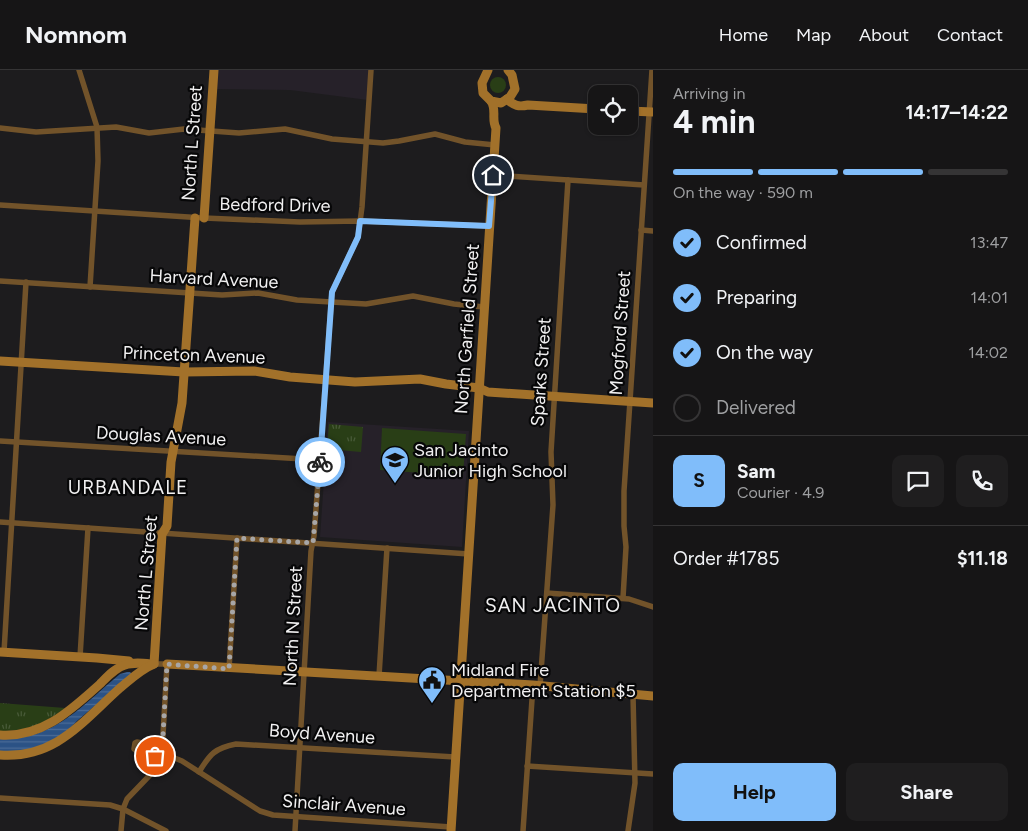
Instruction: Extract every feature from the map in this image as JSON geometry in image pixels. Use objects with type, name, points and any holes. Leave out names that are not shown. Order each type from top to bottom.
[{"type":"main road","name":"North L Street","points":[[154,664],[162,534],[167,526],[172,452],[182,403],[189,293],[210,130],[214,70]]},
{"type":"main road","points":[[486,70],[482,88],[483,93],[495,106],[494,124],[496,128]]},
{"type":"main road","points":[[496,128],[500,121],[500,110],[515,84],[512,74],[508,70]]},
{"type":"main road","points":[[492,101],[496,103],[508,98],[528,105],[588,109]]},
{"type":"main road","points":[[638,111],[651,112]]},
{"type":"main road","name":"North Garfield Street","points":[[451,829],[496,128]]},
{"type":"main road","name":"Princeton Avenue","points":[[0,361],[184,372],[254,371],[290,378],[373,382],[417,378],[479,388],[488,392],[653,403]]},
{"type":"main road","points":[[2,652],[154,664]]},
{"type":"main road","points":[[0,735],[21,734],[52,723],[74,707],[119,667],[132,663],[154,664]]},
{"type":"main road","points":[[0,755],[27,754],[40,751],[57,743],[133,677],[154,664]]},
{"type":"main road","points":[[167,664],[537,686],[653,696]]},
{"type":"street","points":[[79,70],[97,127],[98,161],[90,287]]},
{"type":"street","name":"North N Street","points":[[295,831],[313,543],[331,302],[335,283],[358,237],[371,70]]},
{"type":"street","name":"Mogford Street","points":[[622,598],[626,547],[624,492],[644,185],[651,112],[652,70]]},
{"type":"street","points":[[0,128],[36,132],[116,127],[149,133],[163,133],[184,129],[239,133],[285,129],[332,139],[366,142],[399,142],[435,134],[465,142],[494,145]]},
{"type":"street","points":[[493,175],[644,185]]},
{"type":"street","name":"Sparks Street","points":[[523,831],[527,766],[547,593],[553,505],[551,452],[568,180]]},
{"type":"street","name":"Bedford Drive","points":[[0,205],[199,218],[489,226]]},
{"type":"street","points":[[642,230],[653,231]]},
{"type":"street","name":"Harvard Avenue","points":[[0,281],[222,295],[258,293],[297,300],[366,304],[413,296],[454,304],[484,307]]},
{"type":"street","points":[[2,652],[13,523],[26,282]]},
{"type":"street","name":"Douglas Avenue","points":[[0,441],[320,460]]},
{"type":"street","points":[[0,522],[469,554]]},
{"type":"street","points":[[80,657],[88,528]]},
{"type":"street","points":[[229,669],[237,538]]},
{"type":"street","points":[[379,676],[387,548]]},
{"type":"street","points":[[547,593],[622,598],[653,608]]},
{"type":"street","points":[[121,831],[123,809],[127,799],[155,767],[162,753],[167,664],[154,664]]},
{"type":"street","points":[[628,831],[636,783],[634,773],[635,736],[632,695]]},
{"type":"street","name":"Boyd Avenue","points":[[199,772],[211,754],[224,746],[236,744],[455,757]]},
{"type":"street","name":"Sinclair Avenue","points":[[162,753],[182,761],[260,811],[273,815],[451,829]]},
{"type":"street","points":[[527,766],[653,774]]},
{"type":"street","points":[[0,798],[110,806],[123,809],[166,831]]},
{"type":"shaded area","points":[[214,70],[370,70],[368,100],[290,90],[212,89]]},
{"type":"shaded area","name":"San Jacinto Junior High School","points":[[328,422],[469,431],[462,547],[320,537]]},
{"type":"green space","points":[[498,77],[504,79],[506,85],[504,91],[498,93],[492,91],[490,85],[492,79]]},
{"type":"green space","points":[[329,424],[363,427],[361,452],[327,449]]},
{"type":"green space","points":[[382,428],[466,434],[463,476],[380,470]]},
{"type":"green space","points":[[0,703],[65,708],[35,726],[18,730],[0,731]]},
{"type":"water","points":[[127,672],[132,674],[67,731],[55,739],[29,750],[0,751],[0,739],[19,738],[36,734],[52,727],[79,709],[120,674]]},
{"type":"way so far","points":[[155,756],[162,753],[167,664],[229,669],[237,538],[313,543],[320,462]]},
{"type":"place","name":"San Jacinto Junior High School","points":[[395,484]]},
{"type":"place","name":"Midland Fire Department Station $5","points":[[432,704]]},
{"type":"district","name":"URBANDALE","points":[[128,487]]},
{"type":"district","name":"SAN JACINTO","points":[[553,605]]},
{"type":"route","points":[[320,462],[332,292],[358,237],[360,221],[489,226],[493,175]]}]
